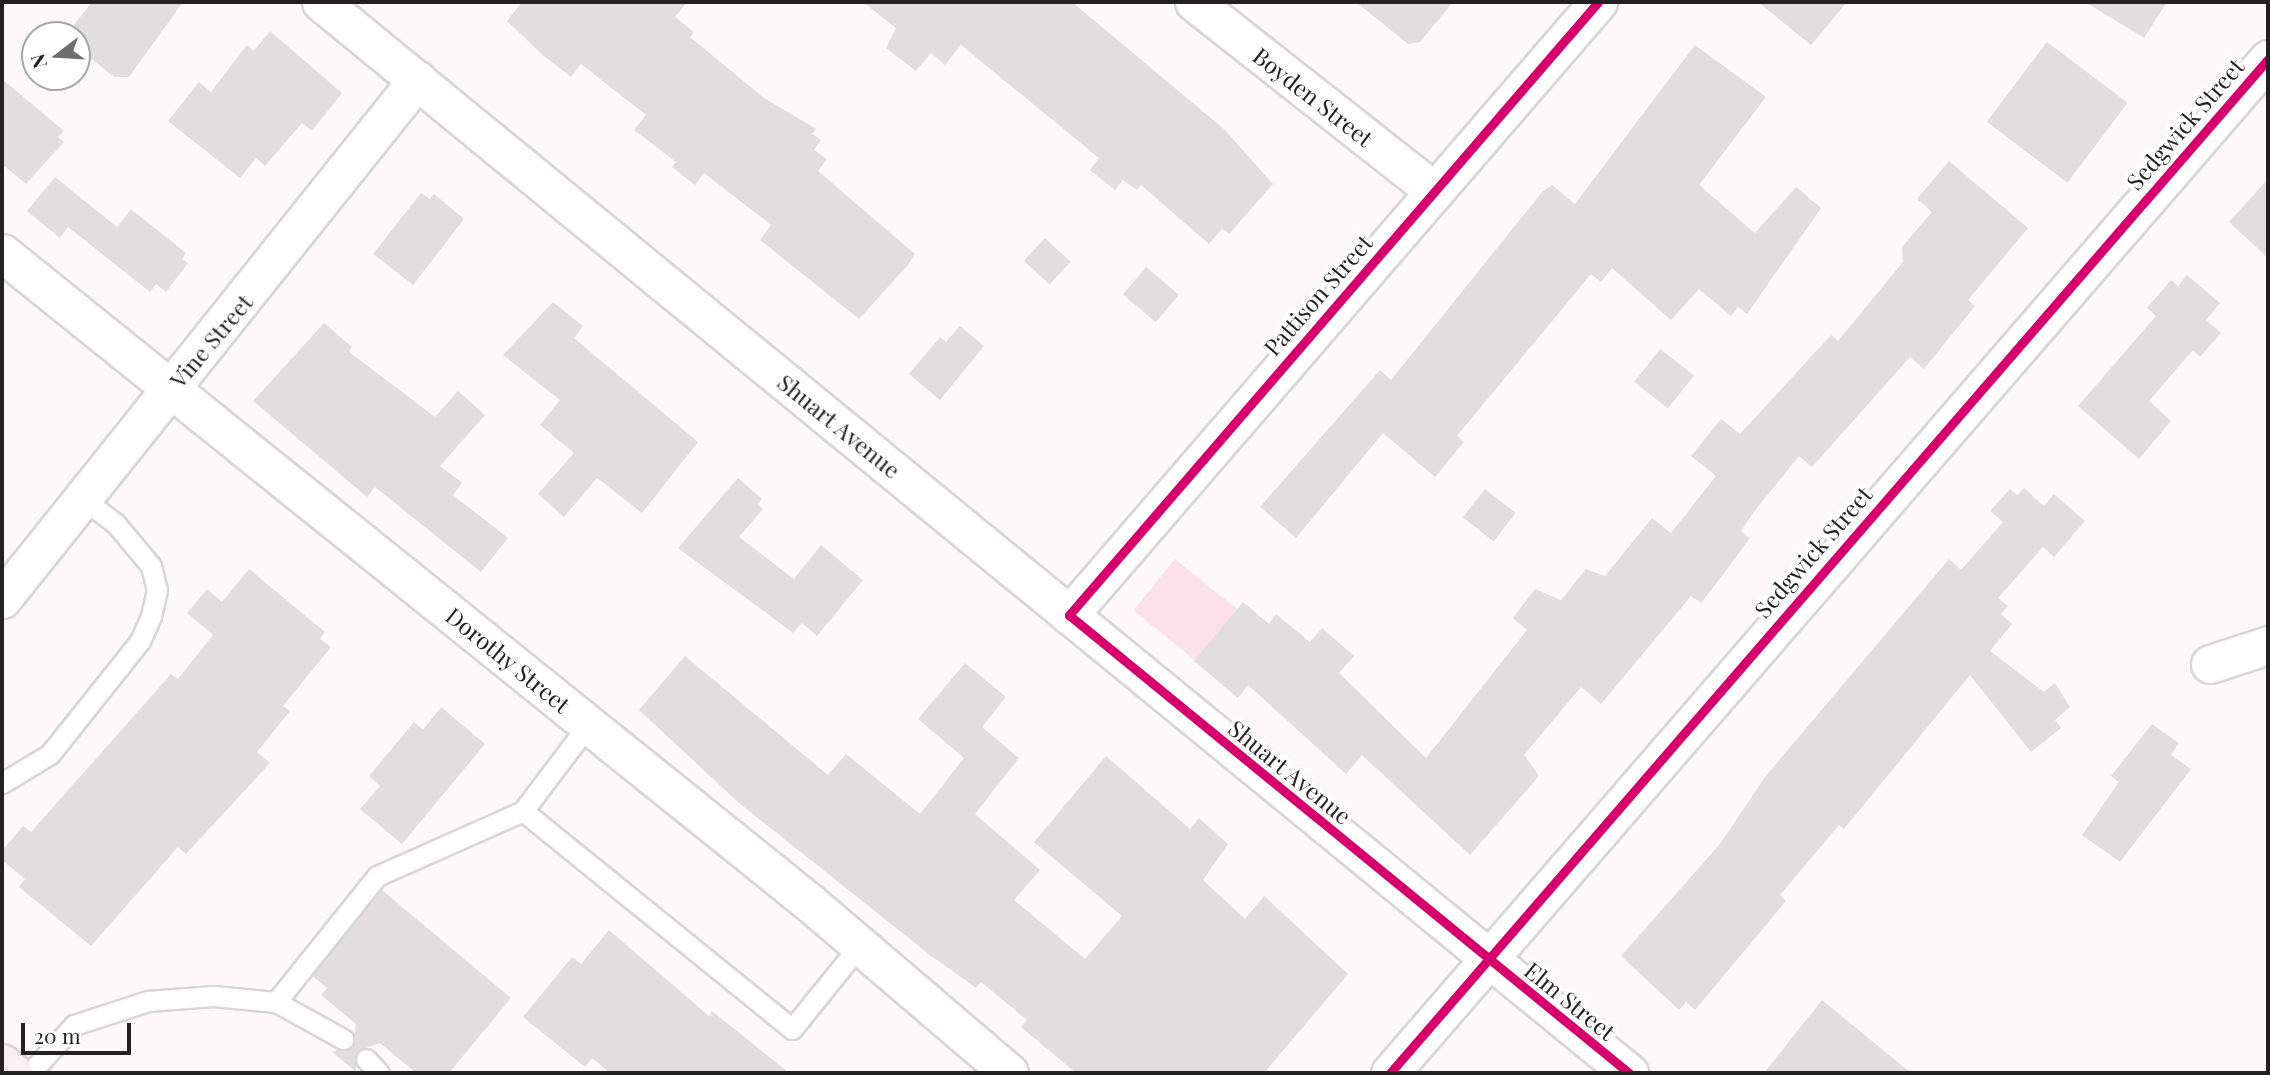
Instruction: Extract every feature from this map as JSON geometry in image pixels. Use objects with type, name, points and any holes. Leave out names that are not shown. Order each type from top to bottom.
[{"type":"main road","points":[[2,1064],[13,1073]]},
{"type":"street","name":"Shuart Avenue","points":[[321,2],[1487,958]]},
{"type":"street","name":"Boyden Street","points":[[1194,2],[1433,190]]},
{"type":"street","name":"Pattison Street","points":[[1069,615],[1598,2]]},
{"type":"street","name":"Sedgwick Street","points":[[1390,1073],[2268,59]]},
{"type":"street","name":"Vine Street","points":[[2,599],[417,80]]},
{"type":"street","name":"Dorothy Street","points":[[2,253],[588,725],[859,946],[1009,1073]]},
{"type":"street","points":[[2210,664],[2268,645]]},
{"type":"street","name":"Elm Street","points":[[1487,958],[1629,1073]]},
{"type":"lane","points":[[2,783],[50,754],[140,641],[151,616],[157,590],[151,566],[116,524],[82,498]]},
{"type":"lane","points":[[276,1002],[377,876],[523,811],[588,725]]},
{"type":"lane","points":[[523,811],[792,1029],[859,946]]},
{"type":"lane","points":[[30,1073],[74,1026],[104,1013],[148,1001],[213,996],[276,1002],[343,1039]]},
{"type":"shaded area","points":[[1175,559],[1237,609],[1196,661],[1133,610]]},
{"type":"building","points":[[92,2],[183,2],[129,77],[114,77],[91,58],[91,21],[77,21]]},
{"type":"building","points":[[522,2],[687,2],[675,17],[694,32],[690,37],[764,98],[816,129],[812,134],[821,140],[814,150],[827,159],[818,171],[915,254],[859,319],[760,240],[771,225],[704,173],[695,185],[672,167],[676,162],[634,130],[646,115],[581,64],[571,77],[545,57],[507,21]]},
{"type":"building","points":[[863,2],[1072,2],[1224,129],[1273,184],[1229,234],[1222,229],[1209,244],[1141,185],[1137,190],[1123,180],[1115,190],[1090,170],[1099,158],[961,45],[945,65],[931,53],[916,71],[886,48],[896,28]]},
{"type":"building","points":[[1356,2],[1453,2],[1420,42],[1408,44]]},
{"type":"building","points":[[1758,2],[1847,2],[1811,45]]},
{"type":"building","points":[[2085,2],[2167,2],[2144,38]]},
{"type":"building","points":[[270,31],[342,93],[312,131],[302,123],[265,166],[256,158],[240,178],[168,121],[199,82],[211,92],[247,45],[254,51]]},
{"type":"building","points":[[2047,42],[2128,103],[2067,183],[1987,122]]},
{"type":"building","points":[[1695,45],[1766,97],[1699,185],[1755,233],[1796,187],[1821,208],[1747,314],[1738,307],[1731,316],[1699,289],[1671,320],[1612,268],[1601,282],[1591,274],[1457,436],[1464,442],[1435,477],[1383,433],[1296,538],[1260,507],[1380,370],[1391,380],[1542,192],[1552,185],[1575,204]]},
{"type":"building","points":[[2,79],[64,131],[58,137],[64,142],[26,184],[2,164]]},
{"type":"building","points":[[1949,161],[2028,228],[1968,300],[1975,306],[1924,369],[1910,357],[1812,467],[1799,456],[1741,531],[1750,538],[1701,603],[1691,596],[1601,704],[1581,687],[1524,755],[1539,776],[1470,855],[1362,755],[1346,774],[1248,685],[1238,698],[1194,661],[1243,602],[1269,624],[1276,614],[1310,642],[1322,628],[1354,656],[1339,673],[1426,758],[1527,630],[1513,618],[1535,589],[1561,600],[1586,569],[1605,576],[1652,518],[1671,533],[1716,476],[1691,456],[1721,419],[1740,434],[1831,335],[1838,341],[1903,262],[1902,247],[1932,212],[1917,199]]},
{"type":"building","points":[[55,177],[117,227],[131,209],[186,253],[182,259],[188,263],[166,292],[156,284],[150,292],[68,227],[60,238],[27,211]]},
{"type":"building","points":[[2268,179],[2268,258],[2229,222]]},
{"type":"building","points":[[421,193],[430,199],[434,194],[464,219],[413,285],[373,254]]},
{"type":"building","points":[[1045,238],[1071,262],[1049,285],[1024,261]]},
{"type":"building","points":[[1146,267],[1179,295],[1156,322],[1123,295]]},
{"type":"building","points":[[2187,275],[2220,303],[2206,320],[2221,333],[2200,357],[2193,350],[2149,401],[2171,421],[2139,459],[2078,406],[2156,316],[2147,308],[2171,280],[2178,286]]},
{"type":"building","points":[[553,302],[583,326],[574,338],[698,442],[642,513],[597,478],[564,517],[538,494],[574,453],[540,425],[560,400],[503,355]]},
{"type":"building","points":[[324,323],[352,347],[349,352],[435,417],[458,391],[485,415],[440,466],[462,483],[453,495],[508,538],[481,572],[375,487],[367,497],[253,401]]},
{"type":"building","points":[[960,326],[984,346],[940,400],[909,374],[940,337],[946,342]]},
{"type":"building","points":[[1660,349],[1694,375],[1668,409],[1634,382]]},
{"type":"building","points":[[738,478],[762,499],[757,504],[763,509],[739,537],[794,579],[821,545],[863,580],[817,636],[802,623],[793,633],[678,548]]},
{"type":"building","points":[[2024,488],[2044,506],[2054,494],[2085,521],[2054,557],[2043,547],[1998,598],[2008,606],[2001,614],[2012,624],[1990,651],[2044,692],[2055,683],[2070,707],[2055,720],[2061,728],[2031,752],[1970,675],[1844,829],[1839,825],[1780,895],[1786,901],[1695,1010],[1686,1002],[1679,1010],[1621,956],[1720,844],[1765,777],[1949,559],[1961,570],[2003,522],[1990,511],[2010,489],[2017,495]]},
{"type":"building","points":[[1485,489],[1516,513],[1494,541],[1463,517]]},
{"type":"building","points":[[249,569],[325,632],[320,639],[331,647],[283,706],[290,711],[257,752],[270,763],[186,854],[178,847],[91,946],[19,887],[25,879],[2,860],[2,851],[23,826],[31,832],[171,674],[178,679],[213,635],[187,613],[207,589],[222,602]]},
{"type":"building","points":[[685,656],[828,775],[846,754],[920,814],[964,758],[918,719],[965,663],[1006,697],[982,727],[1019,758],[975,814],[1040,870],[1014,900],[1085,959],[1122,916],[1034,842],[1106,756],[1190,829],[1199,818],[1228,844],[1203,880],[1245,919],[1264,896],[1348,974],[1264,1073],[1076,1073],[1021,1027],[1027,1020],[981,982],[976,988],[930,955],[739,803],[639,710]]},
{"type":"building","points":[[441,707],[485,744],[402,844],[360,809],[380,786],[369,776],[414,722],[423,730]]},
{"type":"building","points":[[2152,724],[2179,743],[2171,755],[2191,769],[2120,862],[2082,835],[2119,782],[2111,776]]},
{"type":"building","points":[[382,890],[511,998],[449,1073],[416,1073],[380,1043],[357,1051],[356,1072],[332,1052],[353,1045],[356,1024],[321,995],[327,988],[313,976]]},
{"type":"building","points":[[609,930],[709,1016],[712,1011],[789,1073],[610,1073],[592,1058],[585,1067],[523,1017],[572,957],[581,964]]},
{"type":"building","points":[[1822,1000],[1911,1073],[1764,1073]]},
{"type":"cycle path","points":[[1598,2],[1069,615],[1629,1073]]},
{"type":"cycle path","points":[[1390,1073],[2268,59]]}]
